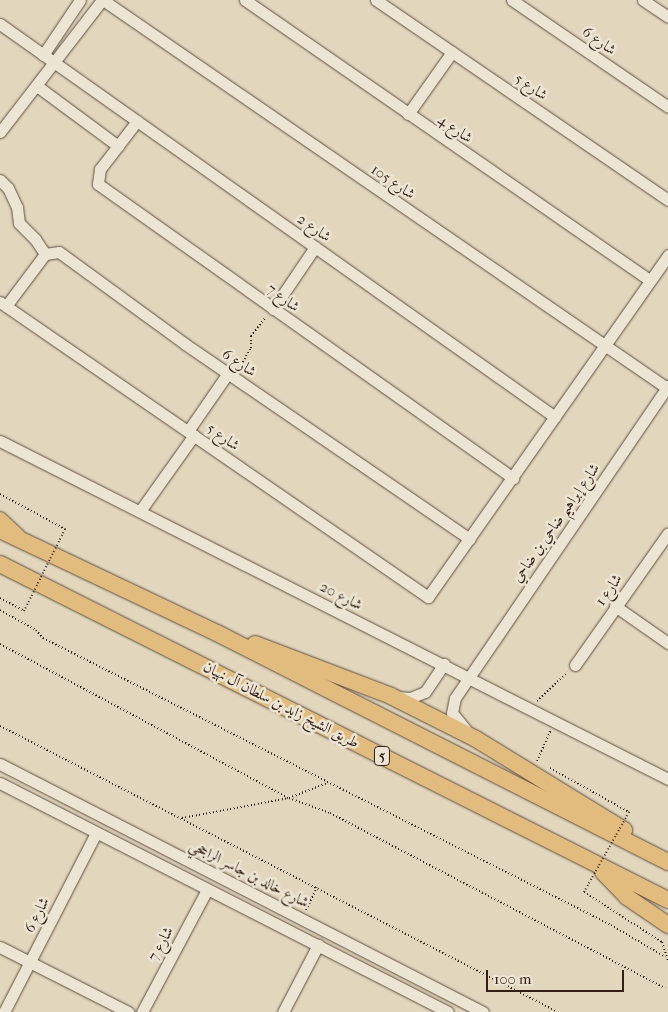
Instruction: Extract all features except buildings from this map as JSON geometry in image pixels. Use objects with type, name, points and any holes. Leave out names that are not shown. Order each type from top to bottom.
[{"type":"highway","name":"5","points":[[0,530],[217,633],[668,861]]},
{"type":"highway","name":"طريق الشيخ زايد بن سلطان آل نهيان","points":[[0,564],[668,900]]},
{"type":"highway","points":[[217,633],[277,650],[391,696],[476,739],[668,861]]},
{"type":"highway","points":[[591,860],[627,897],[668,925]]},
{"type":"main road","points":[[0,519],[23,542]]},
{"type":"street","points":[[43,55],[80,0]]},
{"type":"street","points":[[0,132],[102,0]]},
{"type":"street","name":"شارع 105","points":[[102,0],[668,387]]},
{"type":"street","name":"شارع 4","points":[[245,0],[650,280]]},
{"type":"street","name":"شارع 5","points":[[376,0],[668,200]]},
{"type":"street","name":"شارع 6","points":[[512,0],[668,107]]},
{"type":"street","points":[[643,0],[668,17]]},
{"type":"street","name":"شارع 2","points":[[0,24],[555,417]]},
{"type":"street","points":[[408,114],[452,52]]},
{"type":"street","points":[[36,86],[118,146]]},
{"type":"street","name":"شارع 7","points":[[137,121],[100,169],[98,184],[513,478]]},
{"type":"street","points":[[0,180],[17,207],[20,224],[36,239],[45,254],[3,304]]},
{"type":"street","points":[[273,309],[315,247]]},
{"type":"street","name":"شارع 6","points":[[45,254],[59,252],[231,375],[470,539]]},
{"type":"street","points":[[470,539],[668,255]]},
{"type":"street","name":"شارع 5","points":[[3,304],[428,597],[470,539]]},
{"type":"street","points":[[140,512],[231,375]]},
{"type":"street","name":"شارع إبراهيم ضاحي بن ضاحي","points":[[476,739],[452,712],[454,698],[668,387]]},
{"type":"street","name":"شارع 20","points":[[0,441],[468,676],[668,779]]},
{"type":"street","name":"شارع 1","points":[[576,665],[615,606],[664,546],[668,533]]},
{"type":"street","points":[[615,606],[668,643]]},
{"type":"street","points":[[391,696],[410,698],[425,692],[444,664]]},
{"type":"street","name":"شارع خالد بن جاسر الراجحي","points":[[0,764],[483,1012]]},
{"type":"street","points":[[0,783],[318,945],[425,1007],[448,1012]]},
{"type":"street","name":"شارع 6","points":[[4,1012],[96,832]]},
{"type":"street","points":[[140,855],[148,844],[148,840]]},
{"type":"street","points":[[165,868],[166,858],[175,853]]},
{"type":"street","name":"شارع 7","points":[[142,1012],[207,890]]},
{"type":"street","points":[[283,1012],[318,945]]},
{"type":"street","points":[[0,947],[128,1012]]},
{"type":"path","points":[[231,375],[251,348],[251,336],[273,309]]},
{"type":"path","points":[[0,494],[65,529],[24,611],[0,598]]},
{"type":"path","points":[[0,610],[36,630],[43,638],[611,926],[668,960]]},
{"type":"path","points":[[0,644],[289,798],[330,813],[665,988]]},
{"type":"path","points":[[532,709],[540,696],[576,665]]},
{"type":"path","points":[[556,721],[536,761],[629,812],[584,892],[662,942],[664,956]]},
{"type":"path","points":[[0,726],[558,1012]]},
{"type":"path","points":[[182,818],[289,798],[328,783]]},
{"type":"path","points":[[302,919],[317,887]]}]
